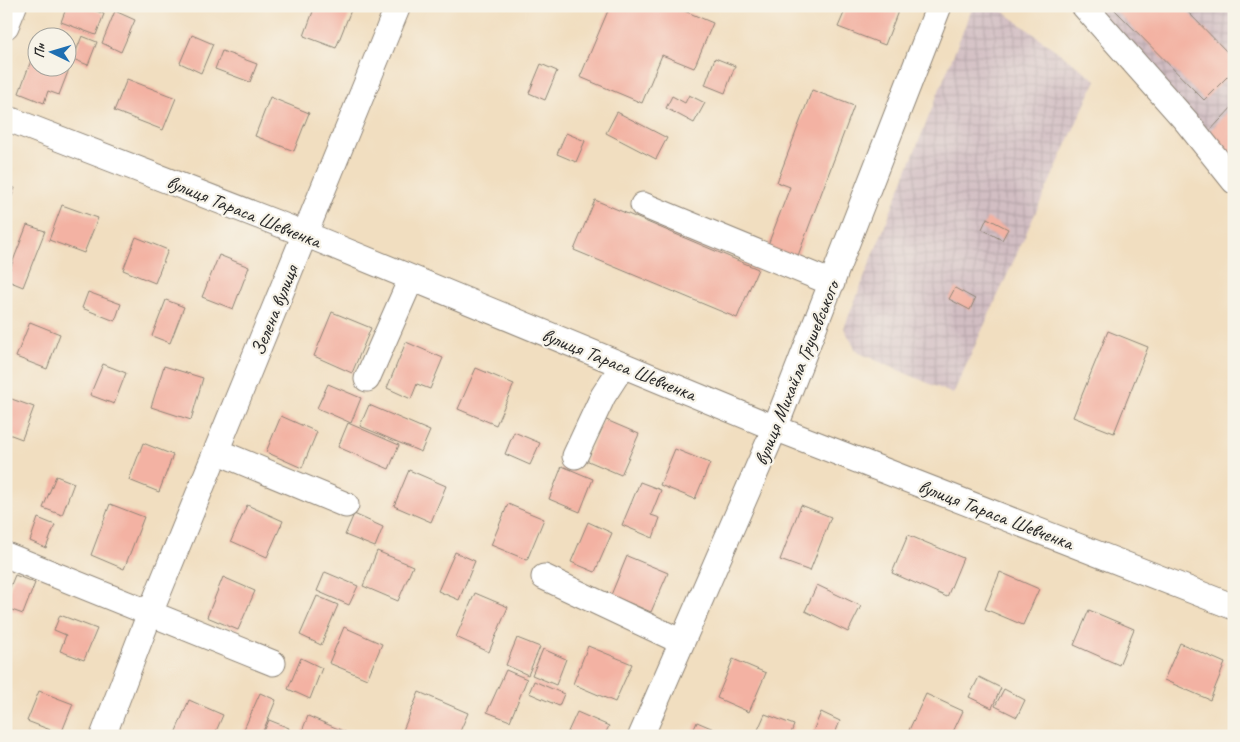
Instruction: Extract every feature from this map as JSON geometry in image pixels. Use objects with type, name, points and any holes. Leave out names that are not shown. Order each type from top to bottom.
[{"type":"street","points":[[6,26],[14,6]]},
{"type":"street","name":"Зелена вулиця","points":[[103,736],[150,613],[398,6]]},
{"type":"street","name":"вулиця Михайла Грушевського","points":[[641,736],[775,428],[940,6]]},
{"type":"street","points":[[1084,6],[1186,121],[1234,181]]},
{"type":"street","name":"вулиця Тараса Шевченка","points":[[6,118],[305,234],[775,428],[1234,607]]},
{"type":"street","points":[[643,205],[832,283]]},
{"type":"street","points":[[366,380],[411,278]]},
{"type":"street","points":[[575,456],[603,396],[623,365]]},
{"type":"street","points":[[216,451],[346,505]]},
{"type":"street","points":[[6,555],[273,663]]},
{"type":"street","points":[[544,577],[682,642]]},
{"type":"shaded area","points":[[973,6],[996,6],[1096,80],[953,394],[857,352],[844,328]]},
{"type":"shaded area","points":[[1071,6],[1234,6],[1234,181]]},
{"type":"building","points":[[67,6],[84,6],[104,14],[96,35],[61,22]]},
{"type":"building","points":[[315,6],[341,6],[351,10],[336,48],[304,36]]},
{"type":"building","points":[[610,6],[673,6],[713,23],[694,68],[662,55],[642,103],[580,77]]},
{"type":"building","points":[[847,6],[900,6],[885,45],[838,27]]},
{"type":"building","points":[[1111,6],[1182,6],[1234,59],[1234,70],[1204,100]]},
{"type":"building","points":[[115,11],[135,20],[121,52],[102,43]]},
{"type":"building","points":[[192,35],[213,44],[201,73],[180,63]]},
{"type":"building","points":[[82,36],[97,42],[88,65],[78,61],[78,46]]},
{"type":"building","points":[[222,51],[257,64],[250,82],[215,69]]},
{"type":"building","points":[[715,58],[735,66],[725,93],[705,85]]},
{"type":"building","points":[[541,64],[557,71],[545,100],[529,93]]},
{"type":"building","points":[[28,69],[28,78],[66,78],[59,95],[48,91],[44,103],[19,93]]},
{"type":"building","points":[[127,79],[176,98],[163,130],[114,111]]},
{"type":"building","points":[[812,90],[854,106],[796,261],[766,250],[790,187],[777,182]]},
{"type":"building","points":[[689,95],[705,103],[694,123],[666,108],[672,96],[685,103]]},
{"type":"building","points":[[270,97],[309,113],[294,151],[255,136]]},
{"type":"building","points":[[1234,105],[1234,159],[1207,134]]},
{"type":"building","points":[[617,112],[667,138],[656,159],[606,133]]},
{"type":"building","points":[[566,133],[585,141],[576,162],[557,154]]},
{"type":"building","points":[[6,185],[15,188],[6,211]]},
{"type":"building","points":[[595,200],[758,269],[737,318],[574,250]]},
{"type":"building","points":[[62,205],[98,218],[84,253],[49,240]]},
{"type":"building","points":[[987,218],[1008,229],[1002,240],[982,229]]},
{"type":"building","points":[[27,225],[45,231],[23,287],[6,279]]},
{"type":"building","points":[[136,237],[168,250],[155,283],[123,270]]},
{"type":"building","points":[[219,255],[249,267],[233,309],[202,297]]},
{"type":"building","points":[[955,288],[975,299],[970,310],[949,299]]},
{"type":"building","points":[[88,292],[121,304],[115,321],[82,308]]},
{"type":"building","points":[[166,300],[184,307],[170,343],[152,336]]},
{"type":"building","points":[[332,312],[371,328],[352,373],[314,356]]},
{"type":"building","points":[[30,322],[60,334],[47,369],[16,357]]},
{"type":"building","points":[[1108,331],[1148,347],[1114,433],[1073,417]]},
{"type":"building","points":[[406,342],[443,358],[430,389],[417,384],[411,399],[387,388]]},
{"type":"building","points":[[103,364],[126,373],[114,404],[90,395]]},
{"type":"building","points":[[164,366],[203,378],[191,420],[151,407]]},
{"type":"building","points":[[476,368],[514,384],[496,425],[458,409]]},
{"type":"building","points":[[328,384],[361,398],[351,423],[317,408]]},
{"type":"building","points":[[6,397],[34,407],[22,439],[6,433]]},
{"type":"building","points":[[369,405],[430,431],[421,452],[360,426]]},
{"type":"building","points":[[281,416],[317,432],[302,468],[266,452]]},
{"type":"building","points":[[604,419],[639,434],[621,475],[586,460]]},
{"type":"building","points":[[348,423],[399,445],[389,469],[338,447]]},
{"type":"building","points":[[514,432],[540,443],[530,465],[505,454]]},
{"type":"building","points":[[143,443],[173,455],[159,492],[129,480]]},
{"type":"building","points":[[675,449],[710,463],[695,499],[660,485]]},
{"type":"building","points":[[562,466],[593,479],[580,512],[549,499]]},
{"type":"building","points":[[409,470],[446,486],[431,522],[394,506]]},
{"type":"building","points":[[56,476],[74,483],[62,515],[43,508]]},
{"type":"building","points":[[640,482],[661,490],[651,515],[660,518],[653,538],[622,525]]},
{"type":"building","points":[[110,504],[144,517],[124,569],[91,555]]},
{"type":"building","points":[[508,504],[544,519],[527,560],[491,545]]},
{"type":"building","points":[[247,505],[283,521],[267,557],[231,541]]},
{"type":"building","points":[[801,505],[831,517],[810,571],[780,560]]},
{"type":"building","points":[[354,514],[383,527],[375,547],[345,535]]},
{"type":"building","points":[[38,518],[55,525],[46,548],[30,541]]},
{"type":"building","points":[[588,522],[612,533],[595,572],[571,562]]},
{"type":"building","points":[[908,535],[963,558],[947,597],[892,573]]},
{"type":"building","points":[[377,551],[413,566],[398,601],[363,586]]},
{"type":"building","points":[[455,552],[475,561],[459,600],[438,591]]},
{"type":"building","points":[[627,556],[668,573],[651,612],[611,595]]},
{"type":"building","points":[[325,572],[358,586],[349,605],[317,591]]},
{"type":"building","points":[[1000,572],[1039,589],[1023,625],[985,609]]},
{"type":"building","points":[[15,575],[35,583],[23,614],[6,608],[6,597]]},
{"type":"building","points":[[223,577],[255,591],[238,630],[207,617]]},
{"type":"building","points":[[817,585],[861,606],[848,632],[805,611]]},
{"type":"building","points":[[475,593],[508,607],[489,652],[456,637]]},
{"type":"building","points":[[317,596],[338,605],[321,645],[300,635]]},
{"type":"building","points":[[1089,610],[1134,629],[1119,665],[1074,645]]},
{"type":"building","points":[[60,615],[97,629],[84,660],[60,651],[66,635],[54,630]]},
{"type":"building","points":[[344,627],[382,644],[367,679],[329,663]]},
{"type":"building","points":[[517,638],[540,647],[528,675],[506,665]]},
{"type":"building","points":[[1180,643],[1225,663],[1210,700],[1164,680]]},
{"type":"building","points":[[588,646],[632,664],[615,702],[573,684]]},
{"type":"building","points":[[543,649],[566,659],[556,685],[532,675]]},
{"type":"building","points":[[301,658],[322,668],[310,699],[288,689]]},
{"type":"building","points":[[733,659],[766,673],[749,712],[717,698]]},
{"type":"building","points":[[506,670],[527,679],[510,721],[487,712]]},
{"type":"building","points":[[979,677],[1001,688],[992,708],[969,697]]},
{"type":"building","points":[[534,681],[564,694],[559,706],[529,693]]},
{"type":"building","points":[[1004,689],[1025,700],[1017,717],[995,706]]},
{"type":"building","points":[[39,691],[73,704],[61,734],[27,721]]},
{"type":"building","points":[[419,692],[468,713],[458,736],[401,735]]},
{"type":"building","points":[[260,693],[276,700],[261,736],[241,736]]},
{"type":"building","points":[[926,694],[963,711],[951,736],[921,736],[909,730]]},
{"type":"building","points":[[189,700],[223,715],[214,736],[174,736]]},
{"type":"building","points":[[577,712],[609,726],[604,736],[566,736]]},
{"type":"building","points":[[821,712],[840,721],[834,736],[811,736]]},
{"type":"building","points":[[765,714],[794,725],[790,736],[768,736],[757,732]]},
{"type":"building","points":[[308,716],[350,734],[349,736],[300,736]]},
{"type":"building","points":[[269,720],[289,728],[286,736],[262,736]]},
{"type":"building","points":[[697,722],[730,736],[691,736]]}]
